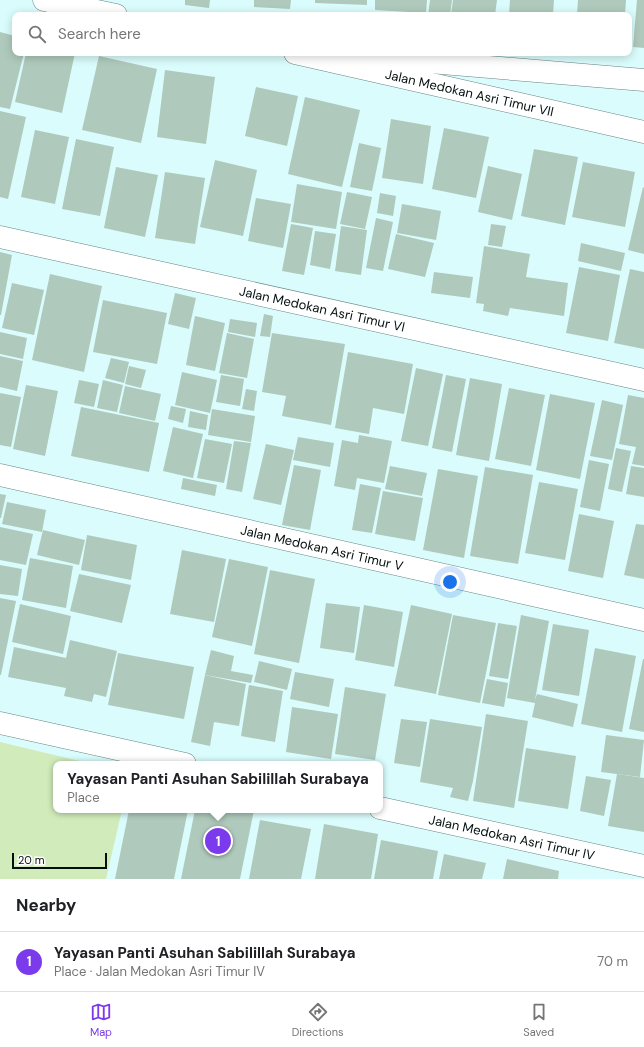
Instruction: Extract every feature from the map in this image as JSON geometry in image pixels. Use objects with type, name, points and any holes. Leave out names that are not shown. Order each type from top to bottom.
[{"type":"street","points":[[44,0],[102,12]]},
{"type":"street","name":"Jalan Medokan Asri Timur VII","points":[[308,56],[644,132]]},
{"type":"street","name":"Jalan Medokan Asri Timur VII","points":[[363,56],[644,80]]},
{"type":"street","name":"Jalan Medokan Asri Timur VI","points":[[0,237],[644,380]]},
{"type":"street","name":"Jalan Medokan Asri Timur V","points":[[0,475],[644,620]]},
{"type":"street","points":[[0,723],[171,761]]},
{"type":"street","name":"Jalan Medokan Asri Timur IV","points":[[383,809],[644,866]]},
{"type":"green space","points":[[0,742],[79,761],[53,761],[53,813],[121,813],[106,879],[0,879]]},
{"type":"building","points":[[185,0],[210,0],[209,8],[185,5]]},
{"type":"building","points":[[254,0],[291,0],[290,9],[254,7]]},
{"type":"building","points":[[315,0],[367,0],[367,5],[315,3]]},
{"type":"building","points":[[375,0],[427,0],[426,12],[375,10]]},
{"type":"building","points":[[430,0],[452,0],[450,12],[428,12]]},
{"type":"building","points":[[453,0],[497,0],[495,12],[451,12]]},
{"type":"building","points":[[510,0],[554,0],[553,12],[509,12]]},
{"type":"building","points":[[578,0],[626,0],[625,12],[577,12]]},
{"type":"building","points":[[637,0],[644,0],[644,48],[633,47]]},
{"type":"building","points":[[0,32],[12,35],[12,56],[23,56],[10,109],[0,107]]},
{"type":"building","points":[[25,56],[74,56],[62,113],[15,102]]},
{"type":"building","points":[[99,56],[157,69],[141,143],[82,130]]},
{"type":"building","points":[[165,70],[215,77],[206,144],[157,137]]},
{"type":"building","points":[[256,87],[298,96],[287,146],[245,136]]},
{"type":"building","points":[[305,97],[360,110],[342,187],[288,174]]},
{"type":"building","points":[[0,111],[26,117],[8,199],[0,197]]},
{"type":"building","points":[[391,119],[431,126],[423,184],[382,178]]},
{"type":"building","points":[[444,128],[489,137],[476,198],[432,189]]},
{"type":"building","points":[[35,130],[69,137],[55,204],[21,197]]},
{"type":"building","points":[[76,139],[114,147],[100,216],[62,209]]},
{"type":"building","points":[[359,143],[381,148],[372,191],[350,187]]},
{"type":"building","points":[[534,149],[578,157],[565,225],[521,216]]},
{"type":"building","points":[[215,160],[257,170],[243,236],[200,227]]},
{"type":"building","points":[[583,162],[635,172],[625,227],[572,217]]},
{"type":"building","points":[[488,166],[522,174],[512,220],[478,212]]},
{"type":"building","points":[[116,167],[158,175],[145,237],[104,228]]},
{"type":"building","points":[[165,172],[205,178],[195,244],[155,238]]},
{"type":"building","points":[[297,184],[342,192],[336,229],[291,222]]},
{"type":"building","points":[[643,187],[644,188],[644,254],[628,250]]},
{"type":"building","points":[[347,192],[372,197],[365,229],[340,224]]},
{"type":"building","points":[[380,193],[396,196],[393,216],[377,213]]},
{"type":"building","points":[[256,198],[291,204],[283,248],[248,241]]},
{"type":"building","points":[[402,204],[441,211],[436,240],[397,233]]},
{"type":"building","points":[[376,218],[393,222],[383,271],[366,268]]},
{"type":"building","points":[[291,224],[313,228],[304,275],[282,271]]},
{"type":"building","points":[[491,224],[506,226],[502,247],[488,245]]},
{"type":"building","points":[[341,226],[367,230],[361,275],[335,271]]},
{"type":"building","points":[[315,231],[336,234],[330,269],[310,265]]},
{"type":"building","points":[[396,234],[434,243],[425,277],[388,269]]},
{"type":"building","points":[[581,243],[625,253],[621,271],[578,261]]},
{"type":"building","points":[[484,246],[530,254],[526,277],[568,283],[564,316],[510,308],[508,316],[483,311],[484,304],[476,303]]},
{"type":"building","points":[[0,252],[12,255],[1,315],[0,315]]},
{"type":"building","points":[[579,267],[620,275],[608,341],[566,333]]},
{"type":"building","points":[[630,269],[644,272],[644,349],[614,343]]},
{"type":"building","points":[[434,272],[473,277],[470,298],[431,293]]},
{"type":"building","points":[[50,274],[102,286],[84,372],[32,360]]},
{"type":"building","points":[[12,283],[44,290],[34,335],[2,328]]},
{"type":"building","points":[[175,293],[196,298],[189,329],[168,324]]},
{"type":"building","points":[[103,300],[167,313],[157,364],[93,352]]},
{"type":"building","points":[[264,314],[273,316],[270,337],[260,336]]},
{"type":"building","points":[[195,316],[225,323],[215,371],[186,365]]},
{"type":"building","points":[[230,319],[257,323],[255,337],[228,332]]},
{"type":"building","points":[[0,332],[27,338],[23,359],[0,354]]},
{"type":"building","points":[[227,333],[254,339],[247,378],[219,373]]},
{"type":"building","points":[[272,333],[345,344],[331,425],[282,416],[286,396],[262,392]]},
{"type":"building","points":[[348,352],[413,364],[404,414],[373,408],[369,434],[335,428]]},
{"type":"building","points":[[0,356],[23,361],[17,391],[0,387]]},
{"type":"building","points":[[111,358],[129,362],[124,383],[105,378]]},
{"type":"building","points":[[129,366],[146,370],[141,388],[125,384]]},
{"type":"building","points":[[416,368],[443,374],[428,446],[401,441]]},
{"type":"building","points":[[182,372],[217,380],[210,413],[175,405]]},
{"type":"building","points":[[221,375],[244,379],[240,406],[216,402]]},
{"type":"building","points":[[446,375],[466,379],[452,452],[432,448]]},
{"type":"building","points":[[470,378],[502,384],[489,461],[456,455]]},
{"type":"building","points":[[79,380],[99,384],[94,407],[74,403]]},
{"type":"building","points":[[103,380],[123,385],[117,412],[97,408]]},
{"type":"building","points":[[26,385],[58,391],[45,456],[13,449]]},
{"type":"building","points":[[125,386],[161,394],[155,421],[119,413]]},
{"type":"building","points":[[509,388],[545,395],[531,466],[495,459]]},
{"type":"building","points":[[246,389],[257,391],[254,411],[242,409]]},
{"type":"building","points":[[0,393],[21,397],[11,447],[0,445]]},
{"type":"building","points":[[550,394],[595,403],[580,479],[536,470]]},
{"type":"building","points":[[628,395],[644,398],[644,466],[632,464],[636,447],[619,444]]},
{"type":"building","points":[[602,400],[623,405],[612,460],[590,456]]},
{"type":"building","points":[[171,406],[186,409],[183,423],[168,419]]},
{"type":"building","points":[[81,407],[159,423],[149,472],[71,456]]},
{"type":"building","points":[[212,409],[255,416],[251,442],[208,435]]},
{"type":"building","points":[[190,411],[208,415],[206,430],[188,427]]},
{"type":"building","points":[[173,427],[203,434],[193,478],[163,471]]},
{"type":"building","points":[[359,435],[392,441],[384,483],[357,478],[355,490],[334,486],[342,440],[358,443]]},
{"type":"building","points":[[298,437],[334,443],[330,467],[293,460]]},
{"type":"building","points":[[205,439],[232,444],[224,483],[197,478]]},
{"type":"building","points":[[234,441],[251,443],[242,492],[226,489]]},
{"type":"building","points":[[266,444],[294,450],[281,505],[253,499]]},
{"type":"building","points":[[616,448],[631,451],[622,492],[608,489]]},
{"type":"building","points":[[589,460],[609,464],[600,511],[580,507]]},
{"type":"building","points":[[294,465],[321,470],[310,530],[282,525]]},
{"type":"building","points":[[390,466],[427,473],[422,496],[385,489]]},
{"type":"building","points":[[631,466],[644,468],[644,497],[626,494]]},
{"type":"building","points":[[485,467],[533,475],[518,564],[470,556]]},
{"type":"building","points":[[438,469],[478,476],[464,558],[423,550]]},
{"type":"building","points":[[183,478],[217,485],[215,496],[181,489]]},
{"type":"building","points":[[539,482],[578,489],[565,560],[525,553]]},
{"type":"building","points":[[360,484],[381,488],[372,533],[352,530]]},
{"type":"building","points":[[383,491],[423,498],[415,541],[375,534]]},
{"type":"building","points":[[0,494],[6,495],[1,518],[0,518]]},
{"type":"building","points":[[7,502],[46,510],[42,532],[2,524]]},
{"type":"building","points":[[579,514],[614,521],[603,578],[568,571]]},
{"type":"building","points":[[636,524],[644,525],[644,579],[624,575]]},
{"type":"building","points":[[0,527],[33,534],[26,565],[0,560]]},
{"type":"building","points":[[43,530],[85,540],[79,565],[37,555]]},
{"type":"building","points":[[87,535],[137,545],[131,580],[81,570]]},
{"type":"building","points":[[182,550],[226,559],[214,622],[170,614]]},
{"type":"building","points":[[30,558],[73,566],[66,608],[22,600]]},
{"type":"building","points":[[229,559],[268,567],[252,646],[212,637]]},
{"type":"building","points":[[0,565],[22,569],[18,596],[0,594]]},
{"type":"building","points":[[270,570],[315,579],[299,663],[254,654]]},
{"type":"building","points":[[79,574],[131,585],[122,623],[70,611]]},
{"type":"building","points":[[0,598],[16,601],[1,675],[0,675]]},
{"type":"building","points":[[326,603],[360,607],[354,653],[320,648]]},
{"type":"building","points":[[20,604],[71,616],[63,654],[12,642]]},
{"type":"building","points":[[364,605],[403,612],[394,667],[355,660]]},
{"type":"building","points":[[411,605],[452,614],[436,694],[394,686]]},
{"type":"building","points":[[453,615],[496,623],[480,703],[438,695]]},
{"type":"building","points":[[521,615],[549,621],[535,700],[537,694],[578,704],[573,727],[532,717],[535,703],[507,698]]},
{"type":"building","points":[[498,623],[517,626],[508,679],[489,676]]},
{"type":"building","points":[[553,624],[589,630],[579,696],[542,690]]},
{"type":"building","points":[[70,640],[117,651],[106,697],[94,694],[92,702],[64,696],[66,688],[8,677],[14,647],[66,658]]},
{"type":"building","points":[[595,648],[636,656],[622,732],[581,724]]},
{"type":"building","points":[[211,650],[234,656],[231,671],[253,675],[251,683],[205,675]]},
{"type":"building","points":[[118,653],[194,667],[184,719],[108,705]]},
{"type":"building","points":[[644,659],[644,732],[629,729]]},
{"type":"building","points":[[259,661],[292,669],[287,690],[254,682]]},
{"type":"building","points":[[295,672],[334,679],[329,707],[290,699]]},
{"type":"building","points":[[205,675],[246,684],[239,726],[214,722],[210,746],[191,742]]},
{"type":"building","points":[[487,679],[508,683],[504,707],[482,703]]},
{"type":"building","points":[[249,685],[283,691],[275,742],[241,736]]},
{"type":"building","points":[[345,687],[386,694],[375,760],[335,754]]},
{"type":"building","points":[[292,707],[338,714],[331,759],[286,752]]},
{"type":"building","points":[[486,714],[528,721],[514,808],[473,801]]},
{"type":"building","points":[[401,719],[427,722],[420,767],[394,763]]},
{"type":"building","points":[[430,719],[482,727],[468,801],[450,797],[453,788],[420,782]]},
{"type":"building","points":[[606,735],[644,740],[640,777],[601,772]]},
{"type":"building","points":[[526,748],[576,756],[568,809],[518,801]]},
{"type":"building","points":[[617,774],[644,778],[644,832],[608,826]]},
{"type":"building","points":[[586,776],[611,780],[604,816],[580,811]]},
{"type":"building","points":[[128,813],[187,813],[174,879],[115,879]]},
{"type":"building","points":[[194,813],[253,813],[240,879],[181,879]]},
{"type":"building","points":[[260,820],[311,829],[301,879],[249,879]]},
{"type":"building","points":[[324,824],[378,834],[371,879],[315,879]]},
{"type":"building","points":[[381,840],[438,851],[433,879],[374,879]]},
{"type":"building","points":[[444,854],[486,863],[482,879],[439,879]]},
{"type":"building","points":[[507,859],[559,871],[558,879],[503,879]]},
{"type":"place","name":"Yayasan Panti Asuhan Sabilillah Surabaya","points":[[218,841]]}]
